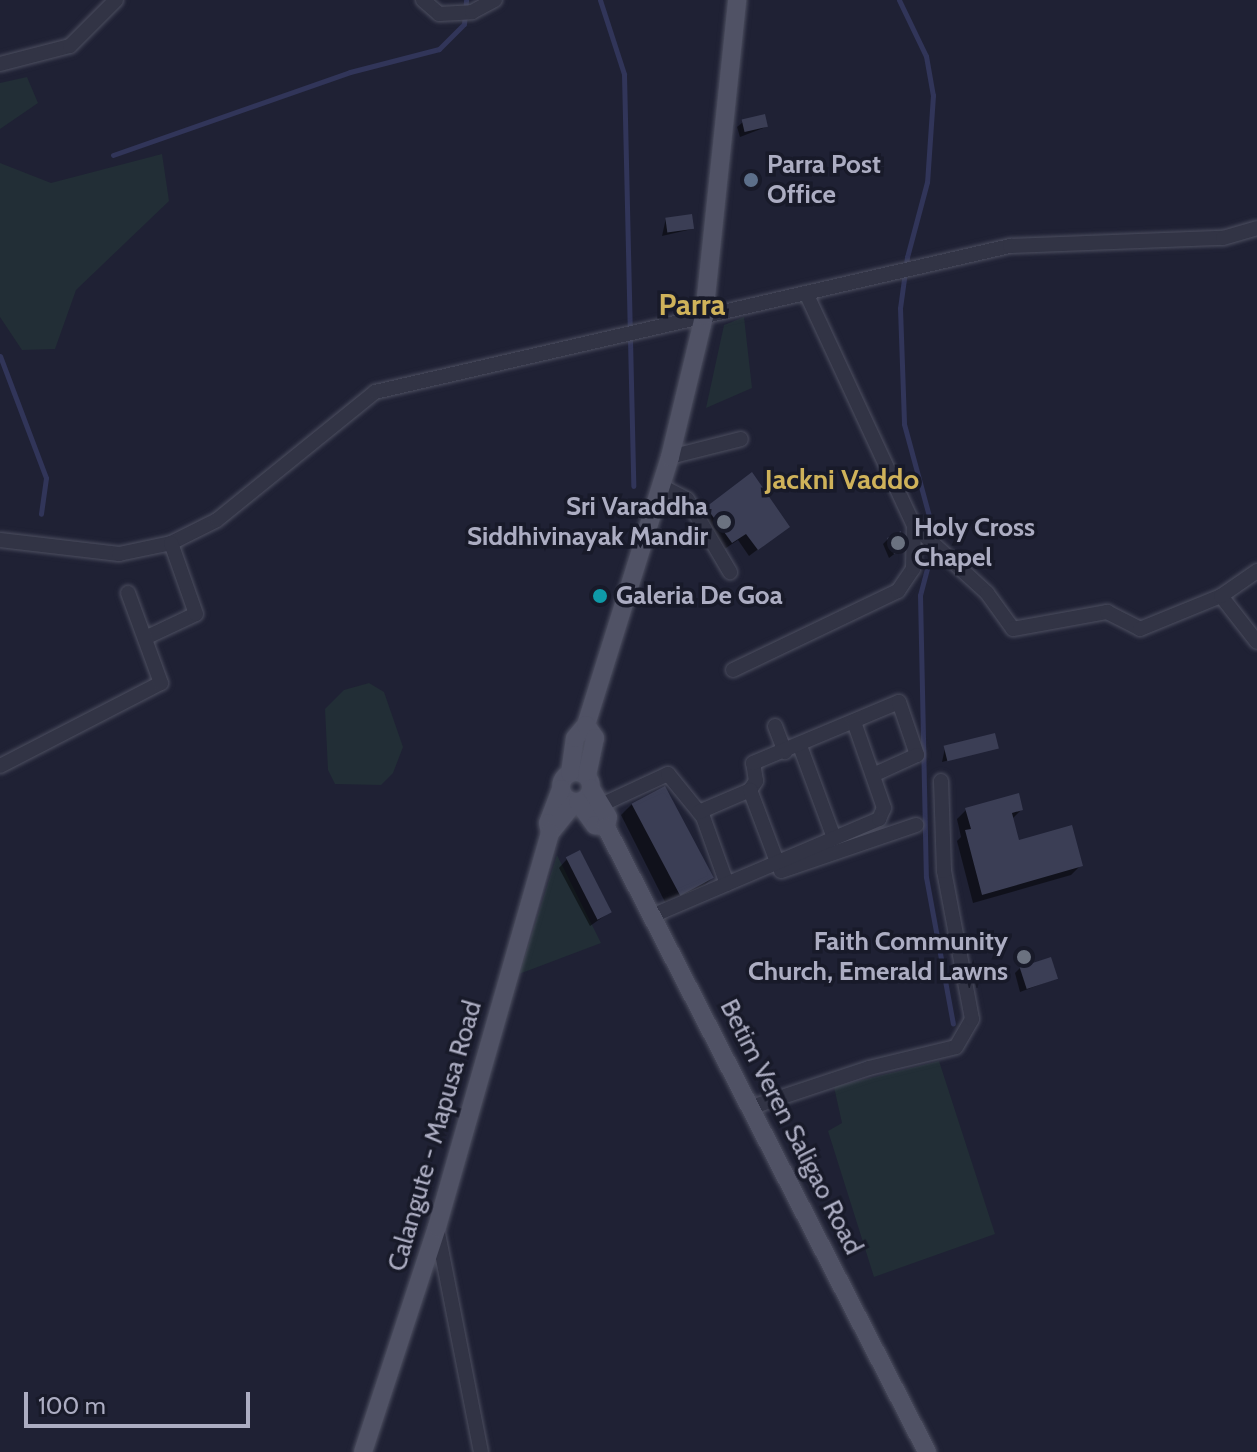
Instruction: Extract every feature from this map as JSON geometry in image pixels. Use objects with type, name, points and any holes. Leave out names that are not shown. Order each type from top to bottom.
[{"type":"main road","name":"Calangute - Mapusa Road","points":[[362,1451],[437,1227],[550,833],[580,791],[575,738],[586,725],[670,457],[704,316],[737,0]]},
{"type":"main road","name":"Betim Veren Saligao Road","points":[[580,791],[595,825],[606,827],[656,918],[927,1452]]},
{"type":"street","points":[[0,64],[70,46],[116,0]]},
{"type":"street","points":[[423,0],[439,14],[472,12],[495,0]]},
{"type":"street","points":[[0,540],[119,554],[171,543],[217,520],[375,392],[1010,246],[1223,238],[1257,228]]},
{"type":"street","points":[[806,293],[914,526],[987,593],[1013,629],[1107,612],[1140,629],[1221,596],[1257,571]]},
{"type":"street","points":[[670,457],[741,439]]},
{"type":"street","points":[[661,486],[687,499],[730,572]]},
{"type":"street","points":[[733,670],[898,591],[913,569],[914,526]]},
{"type":"street","points":[[145,638],[196,614],[171,543]]},
{"type":"street","points":[[0,766],[161,683],[128,593]]},
{"type":"street","points":[[1221,596],[1257,642]]},
{"type":"street","points":[[699,812],[750,790],[756,781],[753,763],[899,702],[917,748],[914,759],[873,775]]},
{"type":"street","points":[[656,918],[883,814],[854,722]]},
{"type":"street","points":[[775,726],[792,749],[834,838]]},
{"type":"street","points":[[580,791],[663,772],[699,812],[727,884]]},
{"type":"street","points":[[752,1107],[956,1047],[972,1019],[944,871],[941,781]]},
{"type":"street","points":[[750,790],[777,862]]},
{"type":"street","points":[[656,918],[795,865],[916,825]]},
{"type":"street","points":[[437,1227],[481,1452]]},
{"type":"shaded area","points":[[27,77],[38,103],[0,129],[0,83]]},
{"type":"shaded area","points":[[162,154],[169,201],[76,290],[55,349],[22,350],[0,317],[0,163],[51,183]]},
{"type":"shaded area","points":[[744,317],[752,388],[706,408],[724,325]]},
{"type":"shaded area","points":[[369,683],[384,692],[403,747],[393,773],[381,785],[335,784],[328,770],[325,709],[344,690]]},
{"type":"shaded area","points":[[557,855],[601,943],[519,974]]},
{"type":"shaded area","points":[[939,1061],[995,1234],[874,1277],[828,1131],[842,1123],[834,1087]]},
{"type":"building","points":[[765,114],[768,127],[745,132],[742,119]]},
{"type":"building","points":[[692,214],[694,229],[667,233],[665,218]]},
{"type":"building","points":[[752,472],[790,527],[758,550],[746,534],[732,543],[706,507]]},
{"type":"building","name":"Holy Cross Chapel","points":[[901,531],[903,550],[894,554],[887,538]]},
{"type":"building","points":[[995,733],[999,749],[947,761],[944,746]]},
{"type":"building","points":[[665,786],[714,878],[680,896],[631,804]]},
{"type":"building","points":[[1019,793],[1023,810],[1012,813],[1019,840],[1072,825],[1083,866],[982,895],[965,830],[971,829],[965,808]]},
{"type":"building","points":[[580,850],[612,912],[598,920],[566,857]]},
{"type":"building","points":[[1051,957],[1058,979],[1027,989],[1020,967]]},
{"type":"waterway","points":[[113,155],[350,72],[439,49],[464,24],[466,0]]},
{"type":"waterway","points":[[600,0],[624,74],[633,486]]},
{"type":"waterway","points":[[899,0],[926,56],[933,95],[927,182],[907,257],[900,308],[904,424],[935,538],[920,595],[926,877],[953,1024]]},
{"type":"waterway","points":[[0,356],[46,478],[41,514]]},
{"type":"place","name":"Parra Post Office","points":[[751,180]]},
{"type":"place","name":"Sri Varaddha Siddhivinayak Mandir","points":[[724,522]]},
{"type":"place","name":"Holy Cross Chapel","points":[[898,543]]},
{"type":"place","name":"Galeria De Goa","points":[[600,596]]},
{"type":"place","name":"Faith Community Church, Emerald Lawns","points":[[1024,957]]},
{"type":"district","name":"Parra","points":[[692,305]]},
{"type":"district","name":"Jackni Vaddo","points":[[842,479]]}]
